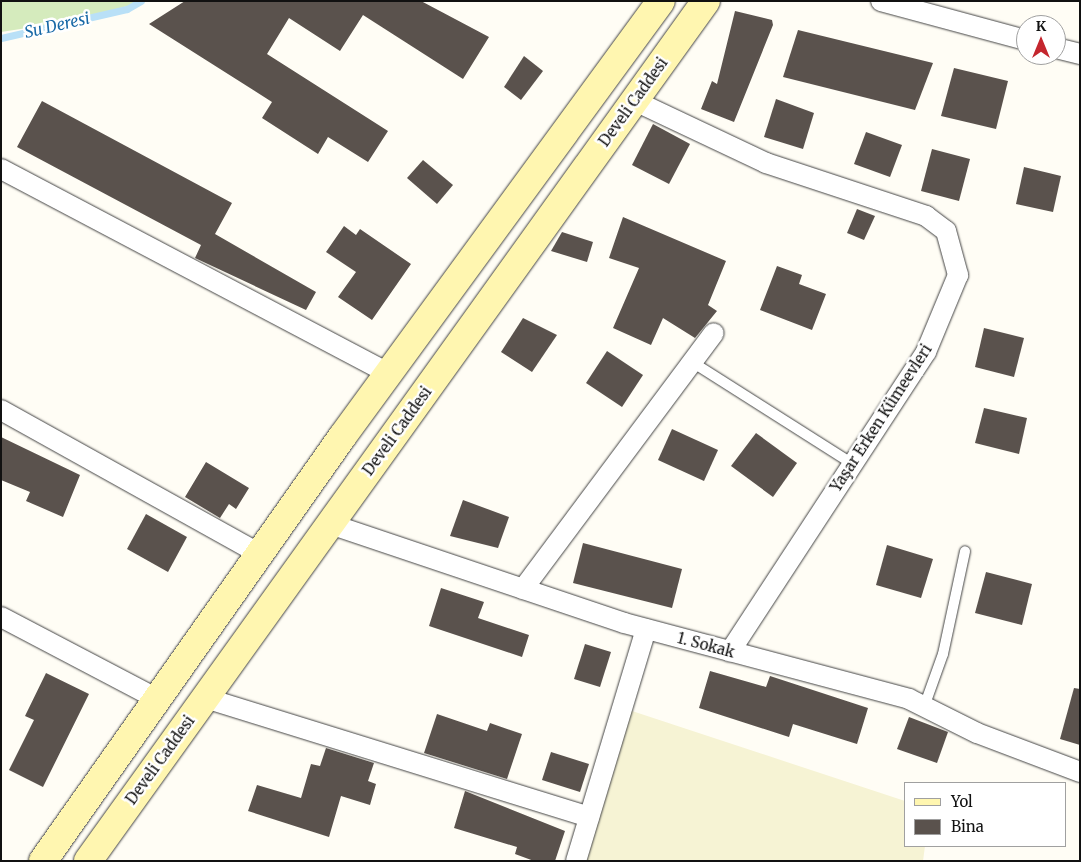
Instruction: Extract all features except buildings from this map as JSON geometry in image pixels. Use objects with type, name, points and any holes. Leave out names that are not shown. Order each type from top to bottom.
[{"type":"main road","points":[[44,861],[389,374],[661,1]]},
{"type":"main road","name":"Develi Caddesi","points":[[88,861],[706,1]]},
{"type":"main road","points":[[157,699],[204,698]]},
{"type":"street","points":[[882,1],[1016,37]]},
{"type":"street","points":[[1066,50],[1080,54]]},
{"type":"street","name":"Yaşar Erken Kümeevleri","points":[[635,101],[766,163],[926,216],[946,231],[958,275],[926,352],[730,651]]},
{"type":"street","points":[[1,169],[389,374]]},
{"type":"street","points":[[523,589],[714,333]]},
{"type":"street","points":[[1,410],[260,554]]},
{"type":"street","name":"1. Sokak","points":[[330,524],[646,629],[730,651],[924,707],[977,733],[1080,772]]},
{"type":"street","points":[[1,617],[157,699]]},
{"type":"street","points":[[576,861],[646,629]]},
{"type":"street","points":[[204,698],[589,817]]},
{"type":"lane","points":[[692,362],[853,464]]},
{"type":"lane","points":[[924,707],[943,654],[965,551]]},
{"type":"shaded area","points":[[626,709],[904,801],[904,847],[925,847],[923,861],[584,861]]},
{"type":"green space","points":[[1,1],[147,1],[66,22],[1,32]]},
{"type":"waterway","name":"Su Deresi","points":[[1,38],[127,9],[141,1]]}]
